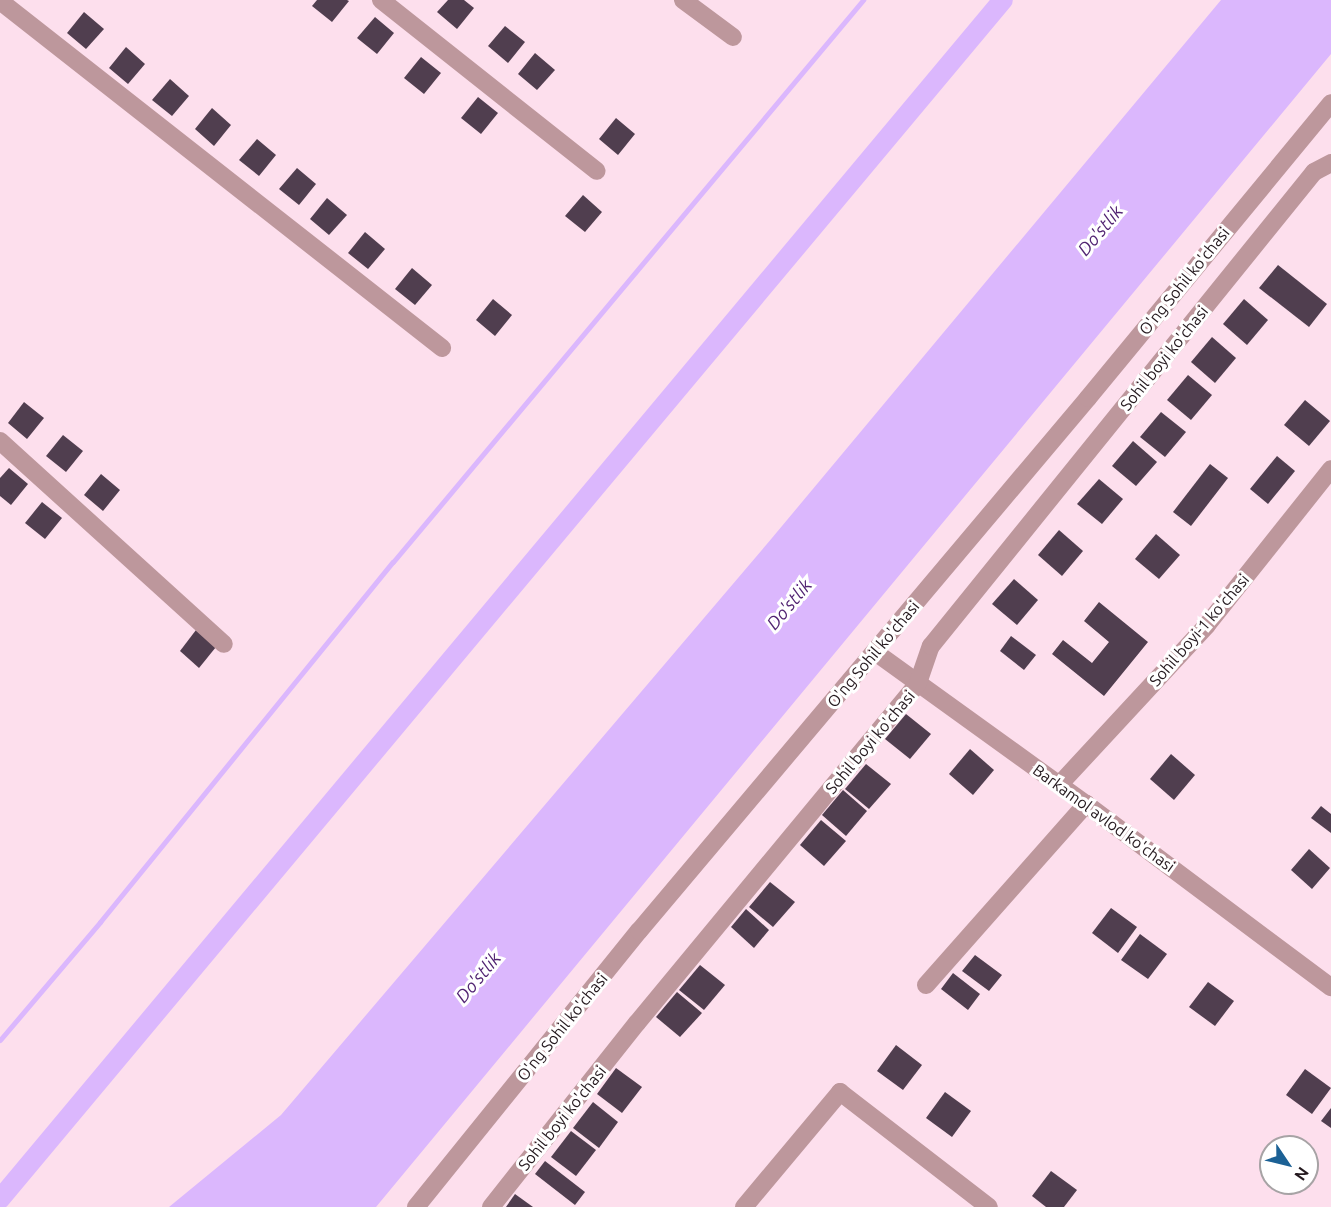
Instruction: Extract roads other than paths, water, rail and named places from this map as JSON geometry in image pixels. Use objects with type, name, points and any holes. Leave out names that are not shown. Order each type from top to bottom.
[{"type":"street","points":[[381,0],[597,171]]},
{"type":"street","points":[[683,0],[733,37]]},
{"type":"street","points":[[0,1],[442,348]]},
{"type":"street","name":"O'ng Sohil ko'chasi","points":[[417,1207],[639,932],[1331,103]]},
{"type":"street","name":"Sohil boyi ko'chasi","points":[[491,1207],[637,1023],[918,683],[931,646],[938,637],[1314,172],[1331,163]]},
{"type":"street","points":[[0,441],[224,644]]},
{"type":"street","name":"Sohil boyi-1 ko'chasi","points":[[1059,785],[1207,625],[1331,469]]},
{"type":"street","name":"Barkamol avlod ko'chasi","points":[[875,652],[1086,804],[1331,987]]},
{"type":"street","points":[[926,985],[1086,804]]},
{"type":"street","points":[[744,1207],[840,1092],[989,1207]]},
{"type":"water","name":"Do'stlik","points":[[1221,0],[1331,0],[1331,54],[376,1207],[169,1207],[281,1115],[772,538]]},
{"type":"waterway","points":[[0,1040],[100,922],[393,562],[863,0]]},
{"type":"waterway","points":[[0,1199],[1003,0]]}]
